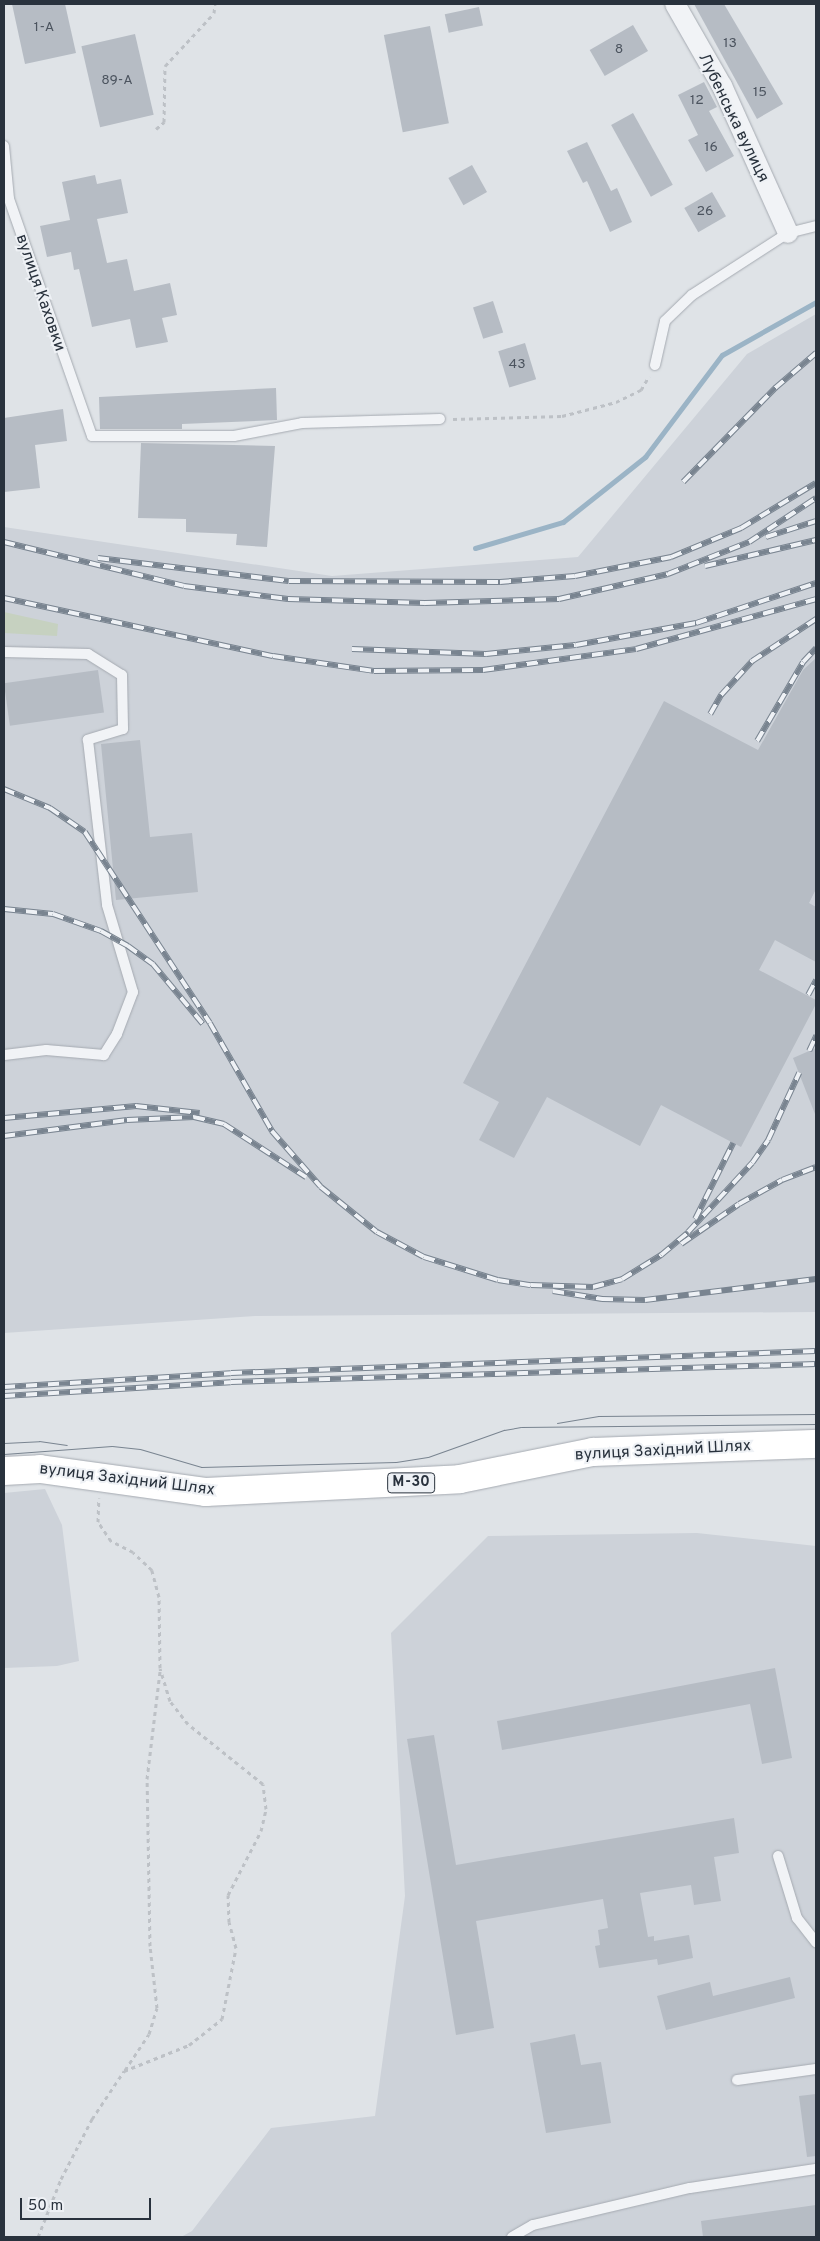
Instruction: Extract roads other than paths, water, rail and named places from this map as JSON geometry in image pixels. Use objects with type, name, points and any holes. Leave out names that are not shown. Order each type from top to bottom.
[{"type":"highway","name":"вулиця Західний Шлях","points":[[4,1471],[40,1469],[102,1476],[206,1492],[460,1479],[593,1452],[816,1444]]},
{"type":"street","name":"Лубенська вулиця","points":[[675,4],[722,86],[788,234]]},
{"type":"lane","name":"вулиця Каховки","points":[[4,146],[9,200],[92,436],[234,436],[302,423],[440,419]]},
{"type":"lane","points":[[655,365],[665,321],[692,295],[788,234],[816,226]]},
{"type":"lane","points":[[4,652],[88,654],[122,675],[123,729],[88,740],[107,905],[133,992],[104,1055],[46,1050],[4,1055]]},
{"type":"lane","points":[[778,1856],[797,1918],[816,1942]]},
{"type":"lane","points":[[737,2080],[816,2069]]},
{"type":"lane","points":[[512,2237],[534,2225],[690,2188],[816,2169]]},
{"type":"waterway","points":[[475,548],[563,522],[645,457],[722,355],[816,302]]},
{"type":"tram line","points":[[557,1423],[598,1416],[816,1414]]},
{"type":"tram line","points":[[4,1454],[112,1446],[140,1449],[201,1467],[396,1462],[428,1457],[504,1430],[521,1427],[816,1424]]},
{"type":"tram line","points":[[4,1443],[39,1441],[67,1445]]},
{"type":"railway","points":[[683,482],[775,388],[816,353]]},
{"type":"railway","points":[[98,558],[289,581],[500,582],[575,576],[671,557],[741,528],[816,483]]},
{"type":"railway","points":[[4,542],[184,586],[288,599],[425,603],[559,599],[668,574],[749,542],[816,498]]},
{"type":"railway","points":[[766,537],[816,521]]},
{"type":"railway","points":[[705,566],[816,540]]},
{"type":"railway","points":[[352,649],[486,654],[576,645],[696,623],[816,583]]},
{"type":"railway","points":[[4,598],[273,656],[374,671],[483,670],[636,649],[816,599]]},
{"type":"railway","points":[[710,714],[721,695],[752,661],[816,619]]},
{"type":"railway","points":[[757,741],[803,662],[816,648]]},
{"type":"railway","points":[[4,789],[50,808],[85,832],[210,1023],[272,1131],[321,1187],[377,1232],[424,1257],[498,1280],[531,1285],[593,1287],[622,1279],[661,1255],[688,1232],[752,1163],[768,1140],[799,1073]]},
{"type":"railway","points":[[4,909],[53,914],[101,931],[128,946],[153,964],[203,1024]]},
{"type":"railway","points":[[808,995],[816,980]]},
{"type":"railway","points":[[809,1051],[816,1036]]},
{"type":"railway","points":[[4,1118],[136,1106],[200,1113]]},
{"type":"railway","points":[[4,1136],[127,1120],[194,1117],[224,1124],[306,1177]]},
{"type":"railway","points":[[695,1219],[733,1143]]},
{"type":"railway","points":[[681,1244],[739,1204],[782,1180],[816,1167]]},
{"type":"railway","points":[[553,1291],[602,1299],[645,1300],[816,1279]]},
{"type":"railway","points":[[4,1387],[231,1373],[816,1351]]},
{"type":"railway","points":[[4,1396],[231,1382],[816,1364]]}]
